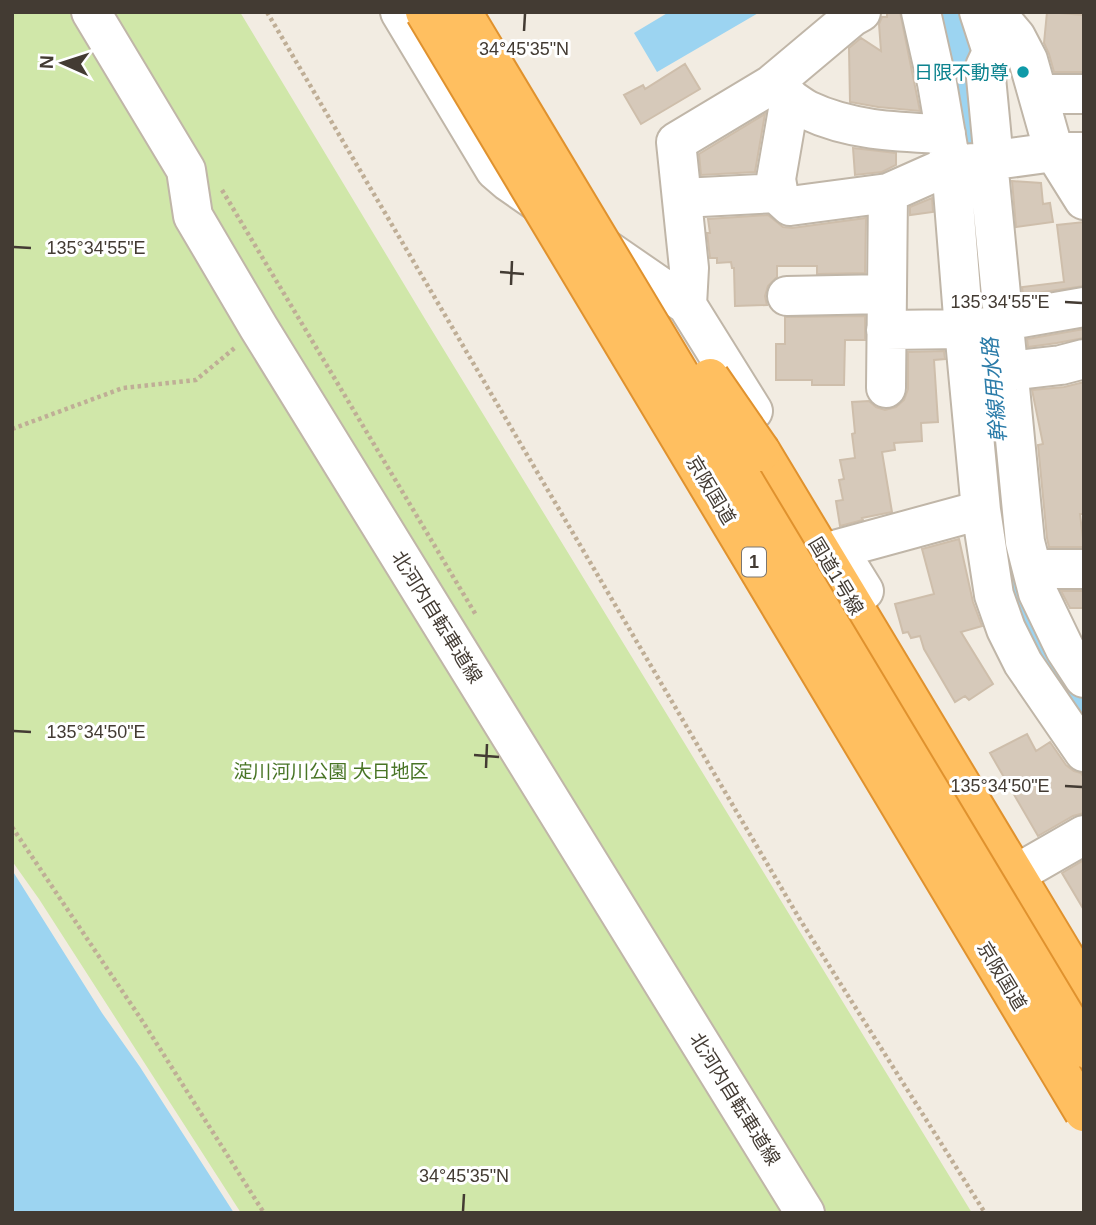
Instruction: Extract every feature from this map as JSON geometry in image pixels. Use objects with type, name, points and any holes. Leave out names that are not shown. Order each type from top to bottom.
[{"type":"highway","name":"京阪国道","points":[[425,12],[1084,1112]]},
{"type":"highway","name":"京阪国道","points":[[462,12],[1084,1048]]},
{"type":"highway","name":"国道1号線","points":[[562,180],[690,348],[761,452],[1084,989]]},
{"type":"street","name":"北河内自転車道線","points":[[91,12],[186,170],[193,216],[259,328],[805,1213]]},
{"type":"street","points":[[400,12],[495,170],[687,305],[1084,955]]},
{"type":"street","points":[[687,305],[689,268],[676,142],[781,92],[860,12]]},
{"type":"street","points":[[921,12],[970,158],[989,326],[981,510],[994,595],[1006,629],[1023,663],[1084,752]]},
{"type":"street","points":[[970,158],[985,67],[992,52],[979,12]]},
{"type":"street","points":[[995,12],[1016,37],[1028,60],[1038,94],[1069,152],[1084,200]]},
{"type":"street","points":[[781,92],[806,109],[849,125],[886,131],[970,158]]},
{"type":"street","points":[[781,92],[776,179],[779,196],[790,206],[888,192],[970,158],[1069,152]]},
{"type":"street","points":[[1038,94],[1084,94]]},
{"type":"street","points":[[886,388],[888,192]]},
{"type":"street","points":[[682,198],[778,193]]},
{"type":"street","points":[[787,296],[989,326],[1084,307]]},
{"type":"street","points":[[989,326],[1009,371],[1025,542],[1038,593],[1065,649],[1084,678]]},
{"type":"street","points":[[1009,371],[1061,365],[1084,359]]},
{"type":"street","points":[[838,550],[981,510]]},
{"type":"street","points":[[1032,569],[1084,569]]},
{"type":"street","points":[[1030,866],[1084,835]]},
{"type":"path","points":[[267,12],[799,918],[985,1213]]},
{"type":"path","points":[[12,429],[123,388],[196,380],[259,328]]},
{"type":"path","points":[[12,827],[143,1022],[264,1213]]},
{"type":"green space","name":"淀川河川公園 大日地区","points":[[12,12],[240,12],[972,1213],[241,1213],[12,861]]},
{"type":"water","points":[[669,12],[760,12],[657,72],[634,33]]},
{"type":"water","points":[[12,870],[102,1013],[234,1213],[12,1213]]},
{"type":"building","points":[[887,12],[900,12],[920,111],[850,102],[849,48],[861,38],[881,51],[879,24],[882,17],[887,17]]},
{"type":"building","points":[[1047,12],[1084,15],[1084,72],[1054,72],[1044,43]]},
{"type":"building","points":[[685,64],[700,89],[641,124],[624,95],[643,85],[645,89]]},
{"type":"building","points":[[765,114],[755,172],[701,175],[699,154]]},
{"type":"building","points":[[853,148],[896,153],[896,165],[882,172],[855,175]]},
{"type":"building","points":[[1012,181],[1041,183],[1043,204],[1050,203],[1053,222],[1016,227]]},
{"type":"building","points":[[932,198],[933,212],[910,215],[910,207]]},
{"type":"building","points":[[768,215],[783,227],[792,228],[866,218],[865,273],[817,274],[817,266],[777,266],[777,277],[768,286],[765,296],[767,305],[735,306],[734,268],[731,262],[717,263],[717,258],[710,258],[708,219]]},
{"type":"building","points":[[1084,222],[1084,286],[1023,295],[1022,287],[1064,282],[1057,225]]},
{"type":"building","points":[[865,316],[865,340],[845,340],[844,385],[812,385],[812,380],[776,380],[776,344],[785,344],[785,317]]},
{"type":"building","points":[[1084,329],[1084,338],[1028,347],[1027,339]]},
{"type":"building","points":[[944,351],[945,359],[934,360],[938,422],[921,423],[922,441],[894,443],[895,450],[882,452],[892,512],[840,526],[836,501],[843,500],[839,480],[844,479],[840,460],[855,458],[852,402],[869,401],[885,410],[896,407],[904,400],[908,389],[908,352]]},
{"type":"building","points":[[1084,382],[1084,514],[1080,514],[1084,547],[1049,547],[1038,445],[1043,444],[1032,390]]},
{"type":"building","points":[[959,539],[973,602],[982,626],[961,632],[993,684],[969,700],[965,696],[955,702],[924,649],[920,636],[911,638],[908,632],[903,633],[895,604],[934,594],[922,549]]},
{"type":"building","points":[[1061,591],[1084,591],[1084,608],[1070,608]]},
{"type":"building","points":[[1027,734],[1036,751],[1050,742],[1066,765],[1081,773],[1084,778],[1084,813],[1073,816],[1038,836],[990,753]]},
{"type":"building","points":[[1084,860],[1084,910],[1062,873]]},
{"type":"waterway","name":"幹線用水路","points":[[952,12],[962,41],[973,143]]},
{"type":"waterway","name":"幹線用水路","points":[[1004,508],[1017,596],[1039,644],[1084,710]]},
{"type":"place","name":"日限不動尊","points":[[1023,72]]}]
